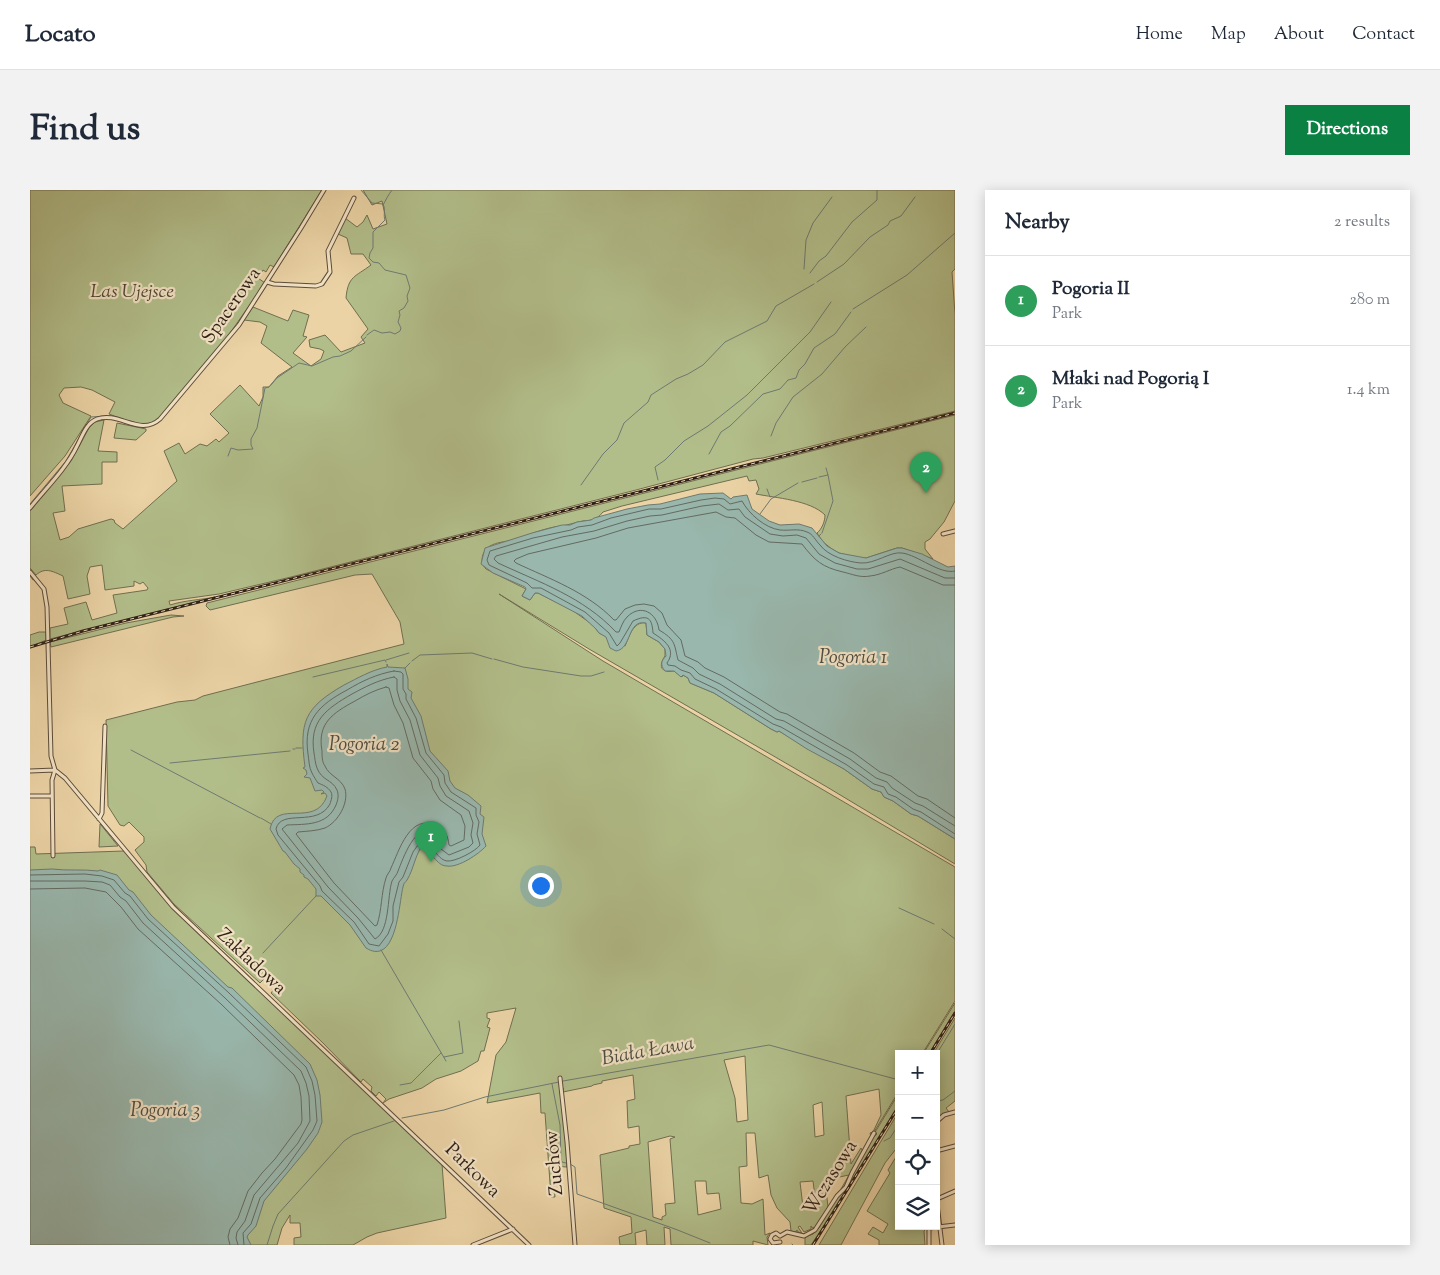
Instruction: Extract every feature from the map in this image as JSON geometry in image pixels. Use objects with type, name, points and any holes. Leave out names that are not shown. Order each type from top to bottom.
[{"type":"street","name":"Spacerowa","points":[[30,508],[70,458],[87,427],[94,420],[105,417],[148,426],[160,419],[239,325],[324,190]]},
{"type":"street","points":[[267,282],[316,286],[322,284],[330,271],[328,251],[354,198]]},
{"type":"street","points":[[943,534],[955,531]]},
{"type":"street","points":[[30,572],[44,589],[47,607],[51,756],[55,770],[52,778],[53,856]]},
{"type":"street","points":[[99,819],[102,812],[105,726]]},
{"type":"street","points":[[30,771],[55,770]]},
{"type":"street","name":"Zakładowa","points":[[55,770],[65,778],[173,907],[395,1117]]},
{"type":"street","points":[[30,796],[52,796]]},
{"type":"street","name":"Zuchów","points":[[560,1079],[569,1161],[575,1245]]},
{"type":"street","points":[[940,1119],[955,1112]]},
{"type":"street","name":"Parkowa","points":[[395,1117],[529,1245]]},
{"type":"street","name":"Wczasowa","points":[[780,1236],[786,1232],[804,1236],[815,1230],[837,1196],[846,1188],[874,1133]]},
{"type":"street","points":[[940,1150],[955,1146]]},
{"type":"street","points":[[940,1197],[955,1191]]},
{"type":"street","points":[[942,1245],[940,1227],[955,1225]]},
{"type":"street","points":[[473,1245],[513,1229]]},
{"type":"street","points":[[928,1230],[929,1245]]},
{"type":"street","points":[[776,1233],[780,1236],[781,1244],[773,1244],[770,1240],[772,1234],[776,1233]]},
{"type":"green space","name":"Las Ujejsce","points":[[30,190],[322,190],[274,267],[270,265],[266,272],[263,270],[258,278],[265,283],[228,336],[157,421],[144,425],[122,419],[109,414],[115,402],[92,390],[81,387],[64,388],[59,395],[63,403],[91,416],[65,456],[30,496]]},
{"type":"green space","points":[[363,190],[955,190],[955,269],[952,272],[955,314],[955,411],[753,459],[291,577],[219,594],[169,601],[170,605],[215,597],[50,639],[50,628],[68,624],[64,608],[86,602],[92,620],[117,613],[113,595],[147,590],[148,588],[143,582],[140,584],[134,581],[134,586],[105,590],[102,565],[90,567],[87,576],[90,594],[68,599],[63,576],[46,570],[36,575],[30,568],[30,511],[71,461],[89,428],[95,422],[104,420],[98,451],[117,452],[117,462],[102,462],[102,484],[62,486],[65,511],[53,513],[60,540],[69,537],[78,529],[111,519],[123,529],[177,481],[164,451],[179,443],[185,454],[200,444],[207,446],[216,439],[219,442],[229,433],[210,414],[240,385],[259,406],[263,397],[263,387],[269,387],[278,376],[292,367],[261,343],[267,326],[260,322],[244,320],[253,307],[288,321],[293,310],[309,315],[303,336],[307,337],[293,353],[311,366],[321,359],[324,351],[310,347],[309,340],[325,335],[341,352],[365,343],[361,337],[368,329],[346,298],[348,285],[353,278],[371,265],[363,254],[351,254],[347,238],[338,234],[345,218],[357,227],[367,215],[373,229],[387,224],[382,201],[372,205]]},
{"type":"green space","points":[[955,415],[955,501],[944,522],[930,539],[925,542],[925,549],[933,559],[902,548],[866,558],[839,553],[823,542],[817,533],[823,525],[825,515],[819,510],[802,503],[756,494],[759,489],[756,480],[749,481],[747,476],[622,506],[603,512],[593,520],[549,528],[495,544],[487,548],[483,554],[482,560],[486,569],[526,589],[522,596],[530,600],[535,593],[538,593],[572,610],[593,625],[599,633],[625,646],[635,627],[638,624],[646,623],[647,635],[659,642],[665,649],[665,656],[661,664],[664,670],[674,671],[682,677],[683,675],[688,678],[690,683],[714,693],[771,729],[779,731],[844,769],[872,789],[881,792],[884,797],[955,839],[955,864],[499,594],[603,661],[955,867],[955,1001],[924,1050],[895,1050],[895,1098],[871,1137],[870,1133],[873,1132],[881,1115],[879,1089],[846,1096],[851,1164],[861,1148],[863,1152],[842,1190],[849,1175],[825,1180],[828,1207],[816,1227],[812,1228],[811,1226],[811,1229],[804,1232],[800,1226],[798,1227],[802,1233],[797,1230],[796,1232],[791,1231],[790,1222],[777,1208],[771,1195],[768,1175],[759,1178],[755,1133],[746,1133],[747,1166],[739,1167],[741,1203],[752,1204],[763,1199],[765,1235],[770,1233],[767,1237],[768,1245],[753,1241],[753,1245],[671,1245],[670,1229],[664,1227],[665,1245],[647,1245],[646,1230],[635,1233],[636,1245],[620,1245],[619,1237],[632,1233],[631,1217],[604,1208],[600,1155],[640,1144],[639,1126],[628,1128],[627,1101],[635,1099],[633,1075],[602,1081],[602,1083],[563,1092],[567,1167],[552,1166],[555,1197],[551,1197],[545,1113],[541,1113],[540,1093],[487,1103],[496,1055],[506,1042],[516,1008],[487,1013],[487,1018],[490,1019],[487,1027],[490,1028],[484,1051],[481,1051],[478,1061],[461,1071],[436,1079],[422,1088],[389,1099],[383,1103],[386,1099],[379,1092],[376,1096],[371,1091],[372,1087],[363,1079],[361,1082],[271,993],[278,984],[267,976],[260,983],[174,904],[147,872],[146,865],[135,850],[144,842],[144,837],[129,822],[124,826],[120,825],[108,806],[106,720],[177,702],[195,700],[203,696],[404,644],[400,622],[372,574],[355,575],[210,610],[206,606],[207,603]],"holes":[[[745,1056],[748,1120],[737,1122],[735,1098],[724,1060]],[[822,1102],[824,1135],[815,1137],[813,1105]],[[670,1136],[675,1137],[670,1139],[675,1203],[665,1204],[666,1215],[662,1217],[662,1220],[653,1217],[648,1142]],[[695,1181],[706,1181],[707,1194],[719,1193],[721,1209],[698,1215]],[[813,1181],[816,1205],[803,1207],[800,1182]]]},
{"type":"green space","points":[[117,423],[146,429],[146,431],[136,440],[114,438]]},
{"type":"green space","points":[[171,615],[184,616],[173,617],[51,647],[50,642],[126,623]]},
{"type":"green space","points":[[46,632],[46,640],[30,647],[30,635]]},
{"type":"green space","points":[[101,825],[118,846],[99,847]]},
{"type":"green space","name":"Pogoria 3","points":[[30,847],[35,847],[36,854],[124,851],[173,909],[442,1164],[446,1218],[377,1233],[353,1245],[294,1245],[294,1238],[301,1237],[300,1223],[290,1223],[290,1215],[282,1228],[277,1245],[30,1245]]},
{"type":"green space","points":[[955,1003],[955,1011],[931,1050],[926,1050]]},
{"type":"green space","points":[[955,1018],[955,1101],[946,1108],[949,1112],[940,1116],[940,1050],[935,1050]]},
{"type":"green space","points":[[895,1100],[895,1111],[838,1205],[811,1245],[805,1245],[805,1237],[813,1234],[819,1228],[837,1198],[846,1188],[872,1139],[877,1134],[875,1132]]},
{"type":"green space","points":[[895,1118],[895,1150],[885,1163],[841,1245],[819,1245]]},
{"type":"green space","points":[[895,1159],[895,1230],[925,1230],[925,1245],[879,1245],[879,1240],[868,1234],[873,1227],[883,1233],[888,1224],[867,1211],[890,1173],[888,1170]]},
{"type":"water","name":"Pogoria 1","points":[[723,493],[731,499],[747,495],[752,509],[769,521],[780,525],[799,524],[812,528],[827,546],[839,553],[866,558],[902,548],[922,554],[948,567],[955,566],[955,839],[884,797],[881,792],[872,789],[844,769],[779,731],[771,729],[714,693],[690,683],[688,678],[683,675],[681,677],[674,671],[665,671],[662,663],[666,656],[665,649],[659,642],[647,635],[646,623],[636,625],[625,645],[616,651],[610,648],[606,637],[599,633],[582,616],[538,593],[535,593],[530,600],[522,596],[526,589],[525,587],[493,573],[481,564],[485,548],[532,533],[591,520],[627,509],[660,504],[700,494]]},
{"type":"water","name":"Pogoria 2","points":[[387,664],[388,667],[405,668],[408,689],[412,692],[411,698],[421,716],[430,751],[448,771],[450,781],[455,788],[468,795],[481,806],[480,814],[484,817],[482,834],[486,846],[462,863],[447,866],[440,864],[432,856],[429,850],[430,844],[425,842],[404,884],[395,930],[384,949],[376,951],[366,948],[350,925],[321,896],[316,896],[316,889],[283,851],[270,829],[274,820],[280,815],[314,811],[321,806],[327,796],[325,793],[321,794],[324,792],[322,790],[315,791],[310,778],[304,777],[307,774],[303,768],[305,767],[303,752],[304,727],[312,709],[320,701],[344,685],[370,672],[387,667]]},
{"type":"water","name":"Pogoria 3","points":[[30,870],[100,870],[117,875],[151,915],[228,987],[232,988],[310,1064],[317,1080],[322,1122],[318,1133],[307,1149],[264,1201],[256,1226],[247,1237],[251,1245],[30,1245]]},
{"type":"waterway","points":[[361,190],[372,203],[383,204],[384,208],[385,220],[373,232],[373,248],[369,258],[373,262],[379,263],[385,270],[406,275],[410,288],[407,296],[408,301],[404,308],[399,311],[398,322],[401,328],[400,331],[395,334],[374,330],[367,335]]},
{"type":"waterway","points":[[383,205],[392,190]]},
{"type":"waterway","points":[[810,273],[819,261],[826,256],[852,222],[877,200],[877,190]]},
{"type":"waterway","points":[[804,269],[806,240],[813,223],[832,197]]},
{"type":"waterway","points":[[817,282],[844,264],[870,237],[888,225],[890,221],[901,216],[915,197]]},
{"type":"waterway","points":[[853,309],[907,275],[955,233]]},
{"type":"waterway","points":[[581,485],[603,454],[617,440],[624,423],[648,402],[651,395],[703,365],[725,342],[767,321],[776,306],[814,284]]},
{"type":"waterway","points":[[658,480],[655,467],[684,441],[708,426],[747,395],[810,332],[831,302]]},
{"type":"waterway","points":[[709,454],[721,432],[730,426],[763,394],[780,389],[788,380],[796,378],[799,370],[805,364],[814,348],[835,334],[851,312]]},
{"type":"waterway","points":[[771,436],[776,423],[793,397],[822,374],[845,347],[866,327]]},
{"type":"waterway","points":[[228,456],[231,448],[238,450],[253,449],[251,439],[257,428],[265,388],[269,387],[277,378],[299,363],[312,366],[340,356],[351,351],[366,337]]},
{"type":"waterway","points":[[30,504],[66,461],[91,417],[106,416]]},
{"type":"waterway","points":[[819,477],[828,475],[826,468]]},
{"type":"waterway","points":[[822,533],[833,501],[828,475]]},
{"type":"waterway","points":[[802,482],[817,478]]},
{"type":"waterway","points":[[760,514],[771,499],[798,483]]},
{"type":"waterway","points":[[767,489],[770,497]]},
{"type":"waterway","points":[[30,576],[33,580]]},
{"type":"waterway","points":[[386,660],[409,653]]},
{"type":"waterway","points":[[412,661],[420,655],[472,653],[492,659]]},
{"type":"waterway","points":[[494,659],[523,667],[581,676],[591,676],[604,672]]},
{"type":"waterway","points":[[313,677],[385,660],[386,662]]},
{"type":"waterway","points":[[405,668],[410,663]]},
{"type":"waterway","points":[[296,748],[302,748]]},
{"type":"waterway","points":[[131,750],[260,818]]},
{"type":"waterway","points":[[170,763],[290,751]]},
{"type":"waterway","points":[[261,818],[271,824]]},
{"type":"waterway","points":[[263,953],[316,896]]},
{"type":"waterway","points":[[899,908],[934,924]]},
{"type":"waterway","points":[[942,929],[955,939]]},
{"type":"waterway","points":[[381,950],[446,1061]]},
{"type":"waterway","points":[[444,1057],[463,1053],[459,1021]]},
{"type":"waterway","points":[[939,1050],[955,1024]]},
{"type":"waterway","name":"Biała Ława","points":[[563,1081],[769,1045],[895,1079]]},
{"type":"waterway","points":[[400,1085],[411,1083],[441,1053]]},
{"type":"waterway","name":"Biała Ława","points":[[402,1118],[444,1110],[485,1097],[559,1082]]},
{"type":"waterway","points":[[552,1084],[560,1125],[561,1159],[562,1162],[566,1163]]},
{"type":"waterway","name":"Biała Ława","points":[[940,1100],[955,1091]]},
{"type":"waterway","name":"Biała Ława","points":[[267,1245],[278,1214],[344,1141],[353,1135],[394,1121]]},
{"type":"waterway","points":[[884,1141],[890,1138],[895,1130]]},
{"type":"waterway","points":[[570,1164],[575,1167],[577,1194],[710,1243]]},
{"type":"railway","points":[[30,647],[83,631],[955,413]]},
{"type":"railway","points":[[932,1050],[955,1013]]},
{"type":"railway","points":[[813,1245],[895,1112]]},
{"type":"place","name":"Młaki nad Pogorią I","points":[[926,493]]},
{"type":"place","name":"Pogoria II","points":[[431,862]]}]
